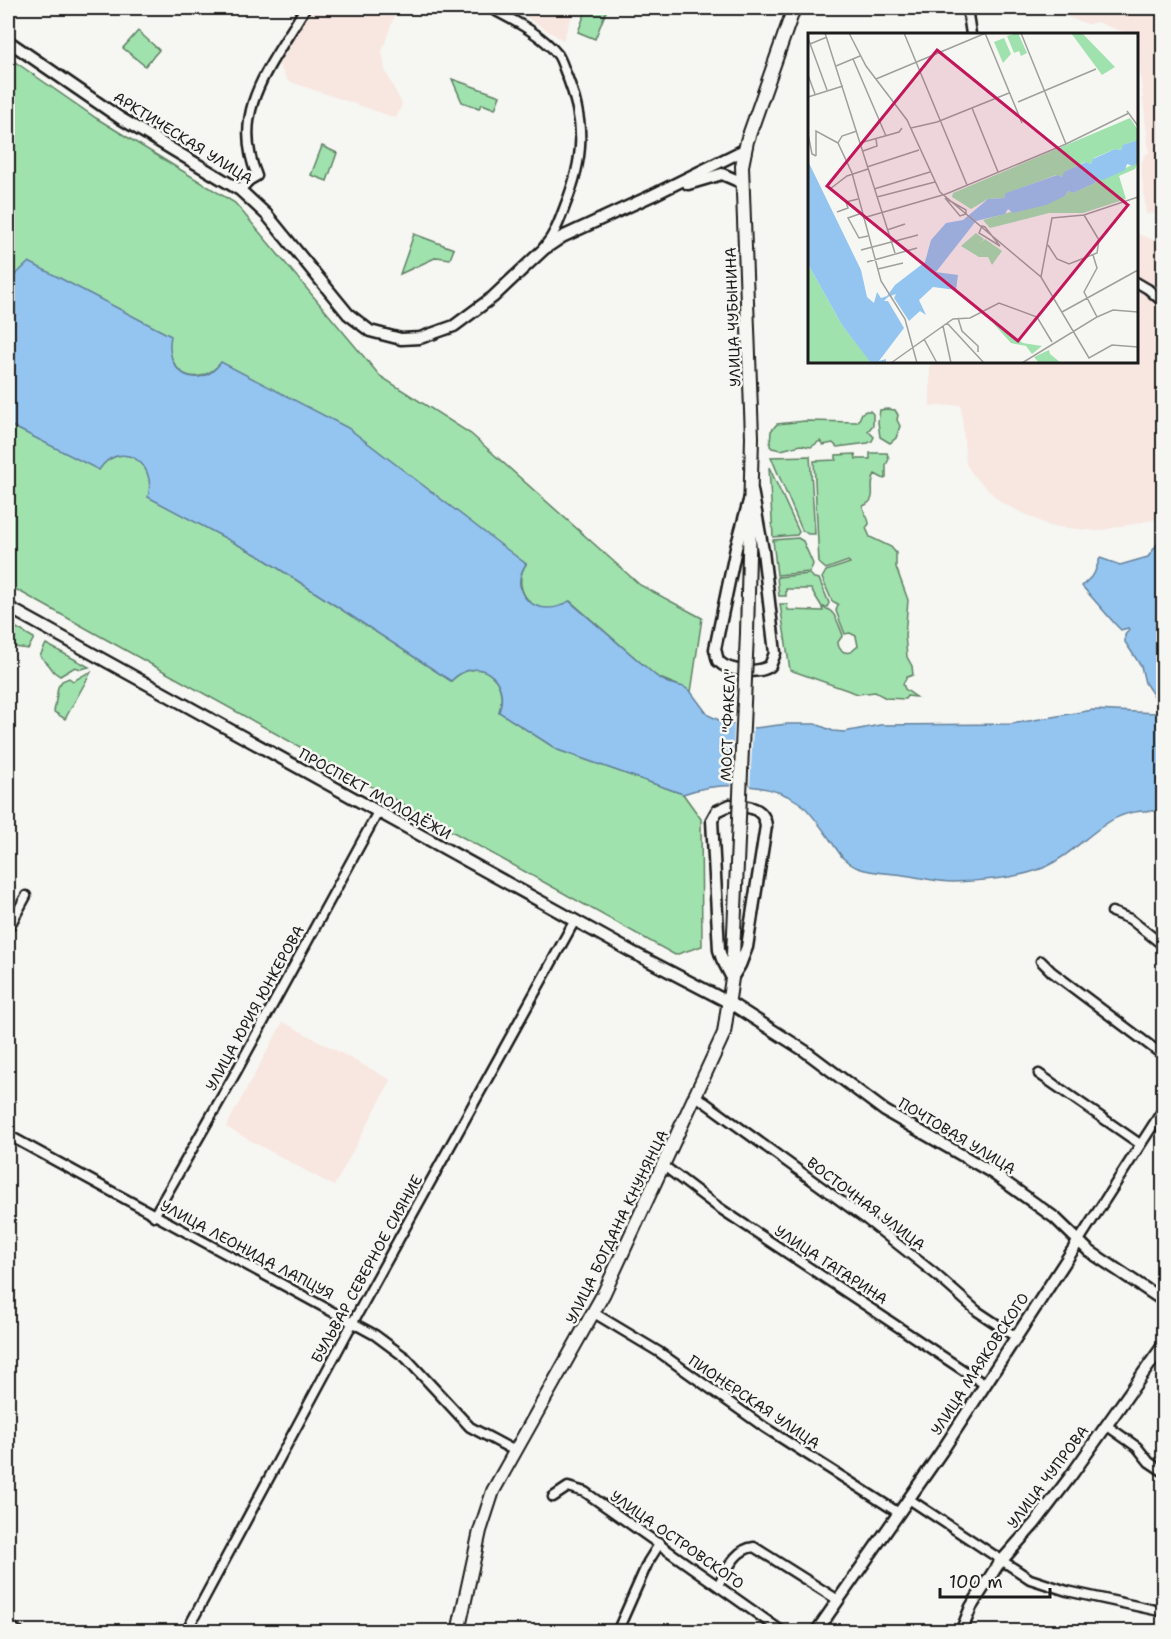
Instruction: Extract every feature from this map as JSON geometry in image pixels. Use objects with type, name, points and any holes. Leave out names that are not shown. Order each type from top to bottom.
[{"type":"main road","name":"УЛИЦА ЧУБЫНИНА","points":[[747,633],[752,437],[742,166],[744,150],[794,8]]},
{"type":"main road","name":"МОСТ \"ФАКЕЛ\"","points":[[740,818],[747,633]]},
{"type":"main road","name":"УЛИЦА БОГДАНА КНУНЯНЦА","points":[[458,1632],[486,1510],[493,1491],[594,1313],[720,1043],[730,1003],[740,818]]},
{"type":"street","points":[[240,190],[257,176],[247,139],[249,110],[262,79],[305,8]]},
{"type":"street","points":[[490,8],[542,39],[559,56],[580,116],[581,146],[576,180],[556,230],[534,258]]},
{"type":"street","points":[[967,8],[971,33]]},
{"type":"street","name":"АРКТИЧЕСКАЯ УЛИЦА","points":[[8,41],[120,117],[240,190],[267,215],[348,314],[370,331],[402,339],[420,338],[454,326],[493,297],[554,242],[744,150]]},
{"type":"street","name":"АРКТИЧЕСКАЯ УЛИЦА","points":[[653,195],[717,175],[730,176],[743,183]]},
{"type":"street","points":[[1138,283],[1164,303]]},
{"type":"street","points":[[752,490],[763,551],[775,653],[770,666],[762,670],[727,668],[718,662],[715,650],[736,548],[752,490]]},
{"type":"street","name":"ПРОСПЕКТ МОЛОДЁЖИ","points":[[8,607],[378,812],[730,1003]]},
{"type":"street","points":[[730,805],[753,808],[763,815],[766,826],[747,947],[732,978],[719,950],[712,820],[717,811],[730,805]]},
{"type":"street","name":"УЛИЦА ЮРИЯ ЮНКЕРОВА","points":[[154,1216],[236,1072],[378,812]]},
{"type":"street","points":[[8,929],[26,896]]},
{"type":"street","points":[[1112,912],[1130,919],[1164,946]]},
{"type":"street","name":"БУЛЬВАР СЕВЕРНОЕ СИЯНИЕ","points":[[186,1632],[353,1322],[575,920]]},
{"type":"street","points":[[1041,961],[1052,972],[1164,1056]]},
{"type":"street","name":"ПОЧТОВАЯ УЛИЦА","points":[[730,1003],[805,1051],[885,1111],[968,1158],[1017,1190],[1055,1218],[1078,1242],[1164,1301]]},
{"type":"street","points":[[1039,1074],[1140,1144]]},
{"type":"street","name":"ВОСТОЧНАЯ УЛИЦА","points":[[696,1096],[858,1213],[934,1273],[977,1311],[1016,1336]]},
{"type":"street","name":"УЛИЦА МАЯКОВСКОГО","points":[[816,1632],[909,1499],[1164,1108]]},
{"type":"street","name":"УЛИЦА ЛЕОНИДА ЛАПЦУЯ","points":[[8,1135],[353,1322],[391,1345],[470,1427],[515,1451]]},
{"type":"street","name":"УЛИЦА ГАГАРИНА","points":[[664,1166],[718,1207],[984,1384]]},
{"type":"street","name":"ПИОНЕРСКАЯ УЛИЦА","points":[[594,1313],[659,1352],[764,1427],[899,1513]]},
{"type":"street","name":"УЛИЦА ЧУПРОВА","points":[[961,1632],[971,1607],[1002,1560],[1063,1486],[1163,1347]]},
{"type":"street","points":[[1106,1425],[1137,1447],[1149,1462],[1164,1472]]},
{"type":"street","name":"УЛИЦА ОСТРОВСКОГО","points":[[553,1497],[568,1487],[585,1492],[783,1632]]},
{"type":"street","points":[[909,1499],[1030,1579],[1067,1591],[1164,1612]]},
{"type":"street","points":[[617,1632],[648,1562],[660,1544]]},
{"type":"street","points":[[718,1585],[737,1555],[754,1547],[838,1600]]},
{"type":"street","points":[[8,1625],[19,1632]]},
{"type":"shaded area","points":[[312,8],[397,8],[382,51],[385,71],[402,104],[396,118],[288,81],[279,65]]},
{"type":"shaded area","points":[[512,8],[575,8],[563,40]]},
{"type":"shaded area","points":[[1064,8],[1154,8],[1164,95],[1163,213],[1146,214],[1141,165],[1145,154],[1149,153],[1138,33],[1126,33],[1097,22],[1088,24],[1061,15]]},
{"type":"shaded area","points":[[1138,234],[1163,243],[1163,518],[1097,531],[1050,526],[1002,503],[974,476],[966,464],[961,405],[930,406],[930,363],[1138,363]]},
{"type":"shaded area","points":[[283,1022],[391,1080],[334,1186],[226,1127]]},
{"type":"green space","points":[[587,8],[607,9],[595,39],[578,32]]},
{"type":"green space","points":[[138,31],[159,50],[145,66],[123,48]]},
{"type":"green space","points":[[8,57],[96,118],[235,203],[380,376],[471,434],[640,585],[702,618],[691,692],[656,676],[570,601],[559,608],[547,609],[539,608],[531,603],[522,590],[522,573],[526,564],[218,366],[198,376],[190,376],[182,372],[172,358],[170,336],[29,263],[15,275],[8,277]]},
{"type":"green space","points":[[452,79],[500,96],[495,109],[482,104],[479,108],[462,102]]},
{"type":"green space","points":[[322,146],[337,153],[327,181],[311,175]]},
{"type":"green space","points":[[414,234],[454,249],[450,259],[437,257],[400,274]]},
{"type":"green space","points":[[880,410],[895,410],[900,426],[896,438],[890,443],[880,437],[878,422]]},
{"type":"green space","points":[[866,411],[873,414],[873,425],[868,431],[874,437],[868,443],[837,447],[833,443],[823,445],[820,441],[811,447],[801,445],[781,450],[770,446],[771,431],[777,424],[805,421],[858,422],[862,413]]},
{"type":"green space","points":[[8,424],[99,469],[108,460],[118,456],[127,455],[136,459],[148,474],[149,497],[261,557],[451,681],[461,673],[471,670],[481,670],[489,674],[496,680],[500,689],[499,712],[558,750],[683,794],[701,819],[702,946],[675,955],[8,585]]},
{"type":"green space","points":[[870,453],[887,453],[889,459],[886,465],[886,478],[875,474],[871,500],[863,506],[869,522],[866,528],[870,537],[891,547],[896,553],[896,567],[908,600],[905,635],[907,657],[912,666],[913,675],[907,677],[903,684],[905,689],[916,697],[907,696],[905,699],[886,698],[875,692],[858,694],[790,670],[780,604],[787,604],[788,610],[823,611],[822,608],[830,611],[836,617],[843,635],[838,642],[840,649],[843,652],[851,652],[858,646],[856,636],[850,633],[845,634],[836,611],[838,604],[832,601],[822,578],[826,571],[850,563],[848,561],[826,569],[819,563],[814,461],[836,460],[836,455],[855,454],[856,459],[870,459]]},
{"type":"green space","points":[[810,456],[815,534],[808,534],[802,530],[771,457]]},
{"type":"green space","points":[[769,467],[799,532],[797,535],[773,537]]},
{"type":"green space","points":[[798,538],[803,541],[813,564],[810,572],[777,575],[773,540]]},
{"type":"green space","points":[[810,574],[819,579],[829,603],[827,607],[822,607],[811,589],[786,589],[786,596],[779,596],[777,577]]},
{"type":"green space","points":[[8,623],[34,638],[28,649],[8,646]]},
{"type":"green space","points":[[46,644],[89,667],[81,669],[75,667],[60,676],[40,656]]},
{"type":"green space","points":[[91,672],[65,719],[54,712],[58,687],[62,681],[69,678],[73,681]]},
{"type":"water","points":[[29,262],[171,336],[172,360],[185,374],[193,377],[203,376],[221,362],[348,428],[526,564],[521,575],[520,586],[529,602],[548,608],[569,601],[656,676],[668,683],[684,687],[691,692],[708,715],[723,722],[755,728],[787,724],[816,724],[833,731],[844,732],[880,725],[1011,724],[1093,710],[1157,713],[1162,708],[1145,683],[1141,666],[1125,642],[1128,628],[1121,630],[1082,586],[1094,574],[1100,558],[1120,565],[1148,557],[1163,536],[1163,812],[1143,811],[1112,820],[1043,868],[1011,877],[941,881],[869,871],[854,866],[843,858],[806,808],[787,796],[773,791],[758,787],[727,786],[683,794],[558,750],[499,712],[500,689],[496,680],[489,674],[481,670],[471,670],[461,673],[451,681],[261,557],[148,497],[150,484],[147,473],[135,458],[126,455],[116,456],[107,461],[99,470],[8,424],[8,277],[15,275]]},
{"type":"pier","points":[[734,721],[753,725],[750,790],[731,790]]}]
